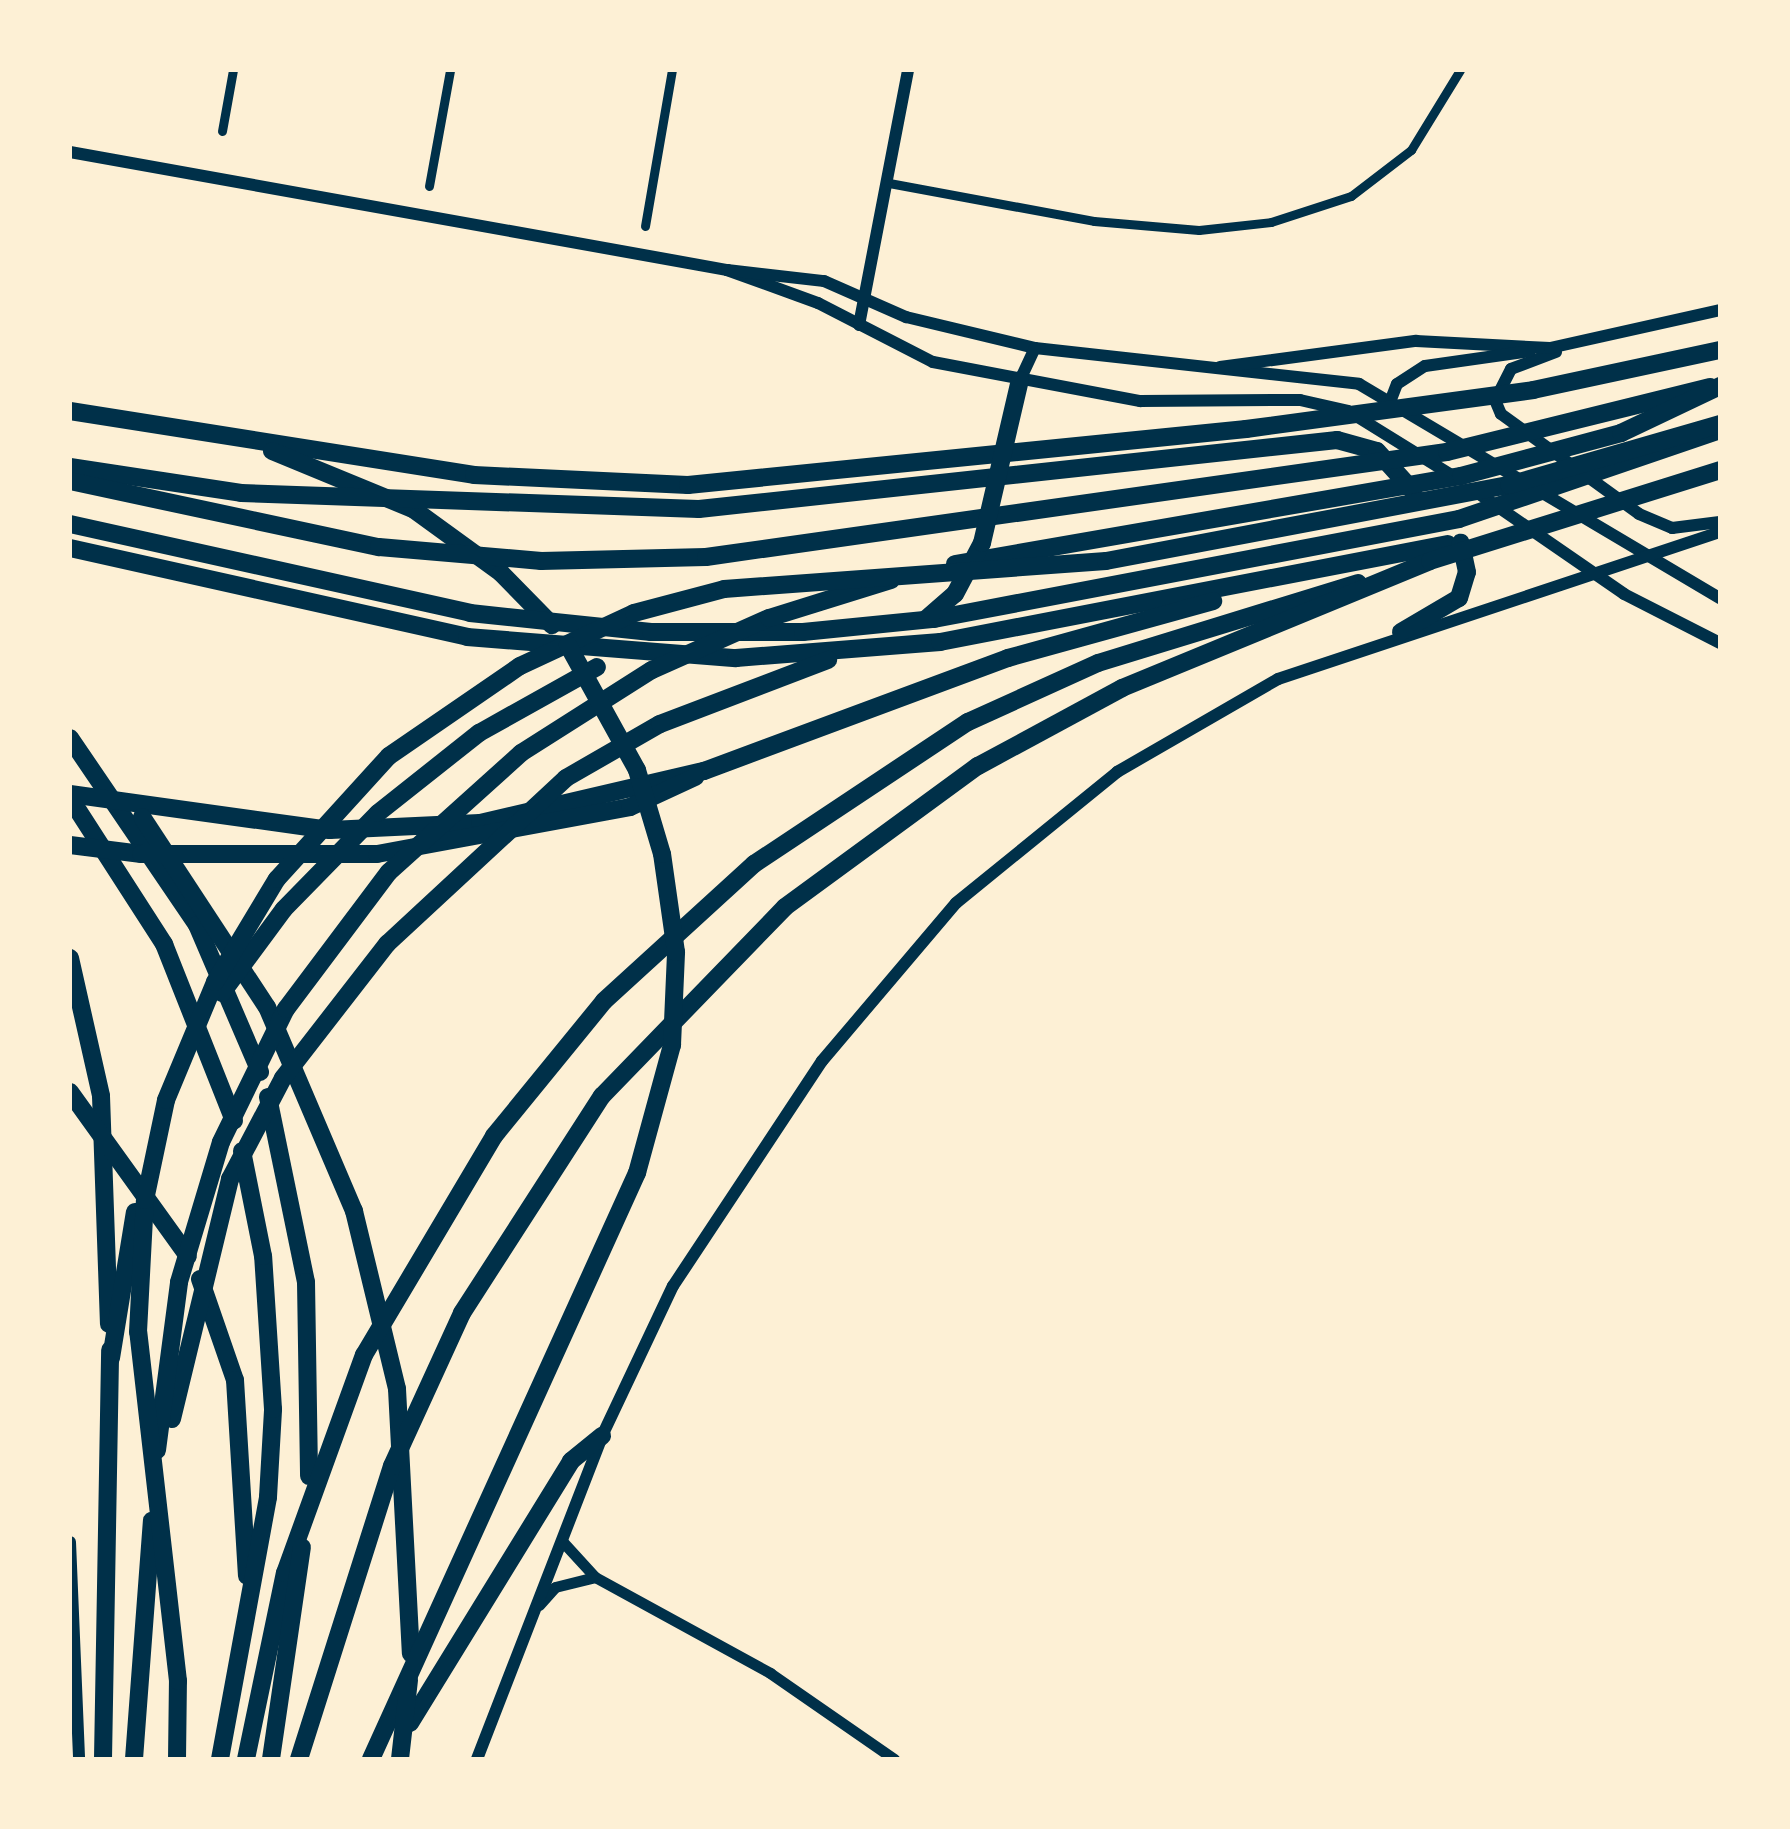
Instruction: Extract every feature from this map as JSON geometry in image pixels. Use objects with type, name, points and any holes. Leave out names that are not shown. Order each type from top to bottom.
[{"type":"highway","points":[[70,411],[474,475],[688,485],[1246,429],[1632,374],[1720,350]]},
{"type":"highway","points":[[158,1438],[170,1425],[230,1178],[283,1078],[387,944],[519,815],[615,747],[933,615],[982,543],[1020,380]]},
{"type":"highway","points":[[134,1759],[158,1438],[179,1282],[221,1142],[286,1009],[334,939],[389,872],[521,753],[652,670],[770,618],[940,566],[1461,476],[1720,386]]},
{"type":"highway","points":[[70,481],[379,547],[524,560],[706,558],[1619,424]]},
{"type":"highway","points":[[70,524],[470,614],[652,632],[803,632],[934,619],[1459,519],[1720,428]]},
{"type":"highway","points":[[177,1759],[178,1681],[138,1332],[145,1200],[166,1100],[243,930],[312,835],[389,756],[520,666],[634,614],[724,589],[1106,561],[1509,485],[1720,428]]},
{"type":"highway","points":[[241,440],[342,474],[458,540],[563,636],[596,686],[636,770],[672,905],[672,1044],[654,1122],[371,1759]]},
{"type":"highway","points":[[70,467],[189,490],[596,510],[822,500],[1318,441],[1378,452],[1464,546],[1467,572],[1459,598],[1401,632]]},
{"type":"highway","points":[[246,1759],[306,1502],[396,1290],[506,1121],[656,949],[840,800],[968,722],[1098,663],[1720,462]]},
{"type":"highway","points":[[299,1759],[392,1466],[462,1313],[550,1166],[661,1028],[785,907],[978,766],[1122,688],[1430,561],[1720,470]]},
{"type":"highway","points":[[70,548],[467,638],[736,658],[940,642],[1480,538]]},
{"type":"highway","points":[[70,796],[245,824],[480,822],[704,771],[1027,653],[1217,600],[1430,561]]},
{"type":"highway","points":[[111,1358],[131,1224],[169,1101],[228,983],[317,871],[434,766],[528,700],[684,630],[770,618]]},
{"type":"highway","points":[[70,738],[106,782],[167,842],[240,959],[303,1080],[354,1212],[397,1389],[408,1478],[412,1639],[400,1759]]},
{"type":"highway","points":[[70,846],[229,856],[458,844],[630,807],[673,794],[704,771]]},
{"type":"highway","points":[[106,782],[225,982],[294,1202],[312,1352],[311,1460],[272,1759]]},
{"type":"highway","points":[[70,796],[192,1004],[240,1142],[263,1256],[273,1409],[248,1617],[220,1759]]},
{"type":"highway","points":[[70,958],[102,1096],[111,1358],[103,1759]]},
{"type":"highway","points":[[70,1092],[174,1229],[224,1339],[242,1427],[248,1617]]},
{"type":"highway","points":[[392,1759],[528,1527],[571,1462],[602,1436]]},
{"type":"main road","points":[[859,325],[868,302],[908,70]]},
{"type":"main road","points":[[70,152],[727,270],[798,275],[868,302],[1035,348],[1190,371],[1358,384],[1392,396],[1720,598]]},
{"type":"main road","points":[[727,270],[859,325],[933,362],[1169,404],[1300,400],[1382,428],[1600,576],[1720,643]]},
{"type":"main road","points":[[1382,428],[1392,396],[1425,366],[1578,344],[1720,310]]},
{"type":"main road","points":[[1190,371],[1416,341],[1550,348]]},
{"type":"main road","points":[[1578,344],[1511,370],[1495,400],[1501,414],[1639,514],[1672,528],[1720,522]]},
{"type":"main road","points":[[1020,380],[1035,348]]},
{"type":"main road","points":[[477,1759],[602,1436],[673,1286],[744,1170],[956,904],[1117,772],[1207,715],[1401,632],[1600,576],[1720,532]]},
{"type":"main road","points":[[70,1542],[80,1759]]},
{"type":"street","points":[[222,131],[233,70]]},
{"type":"street","points":[[429,186],[450,70]]},
{"type":"street","points":[[645,226],[672,70]]},
{"type":"street","points":[[889,183],[1094,221],[1199,230],[1271,222],[1351,196],[1411,150],[1460,70]]},
{"type":"street","points":[[562,1541],[595,1577],[770,1674],[894,1759]]},
{"type":"street","points":[[537,1607],[555,1587],[595,1577]]}]
